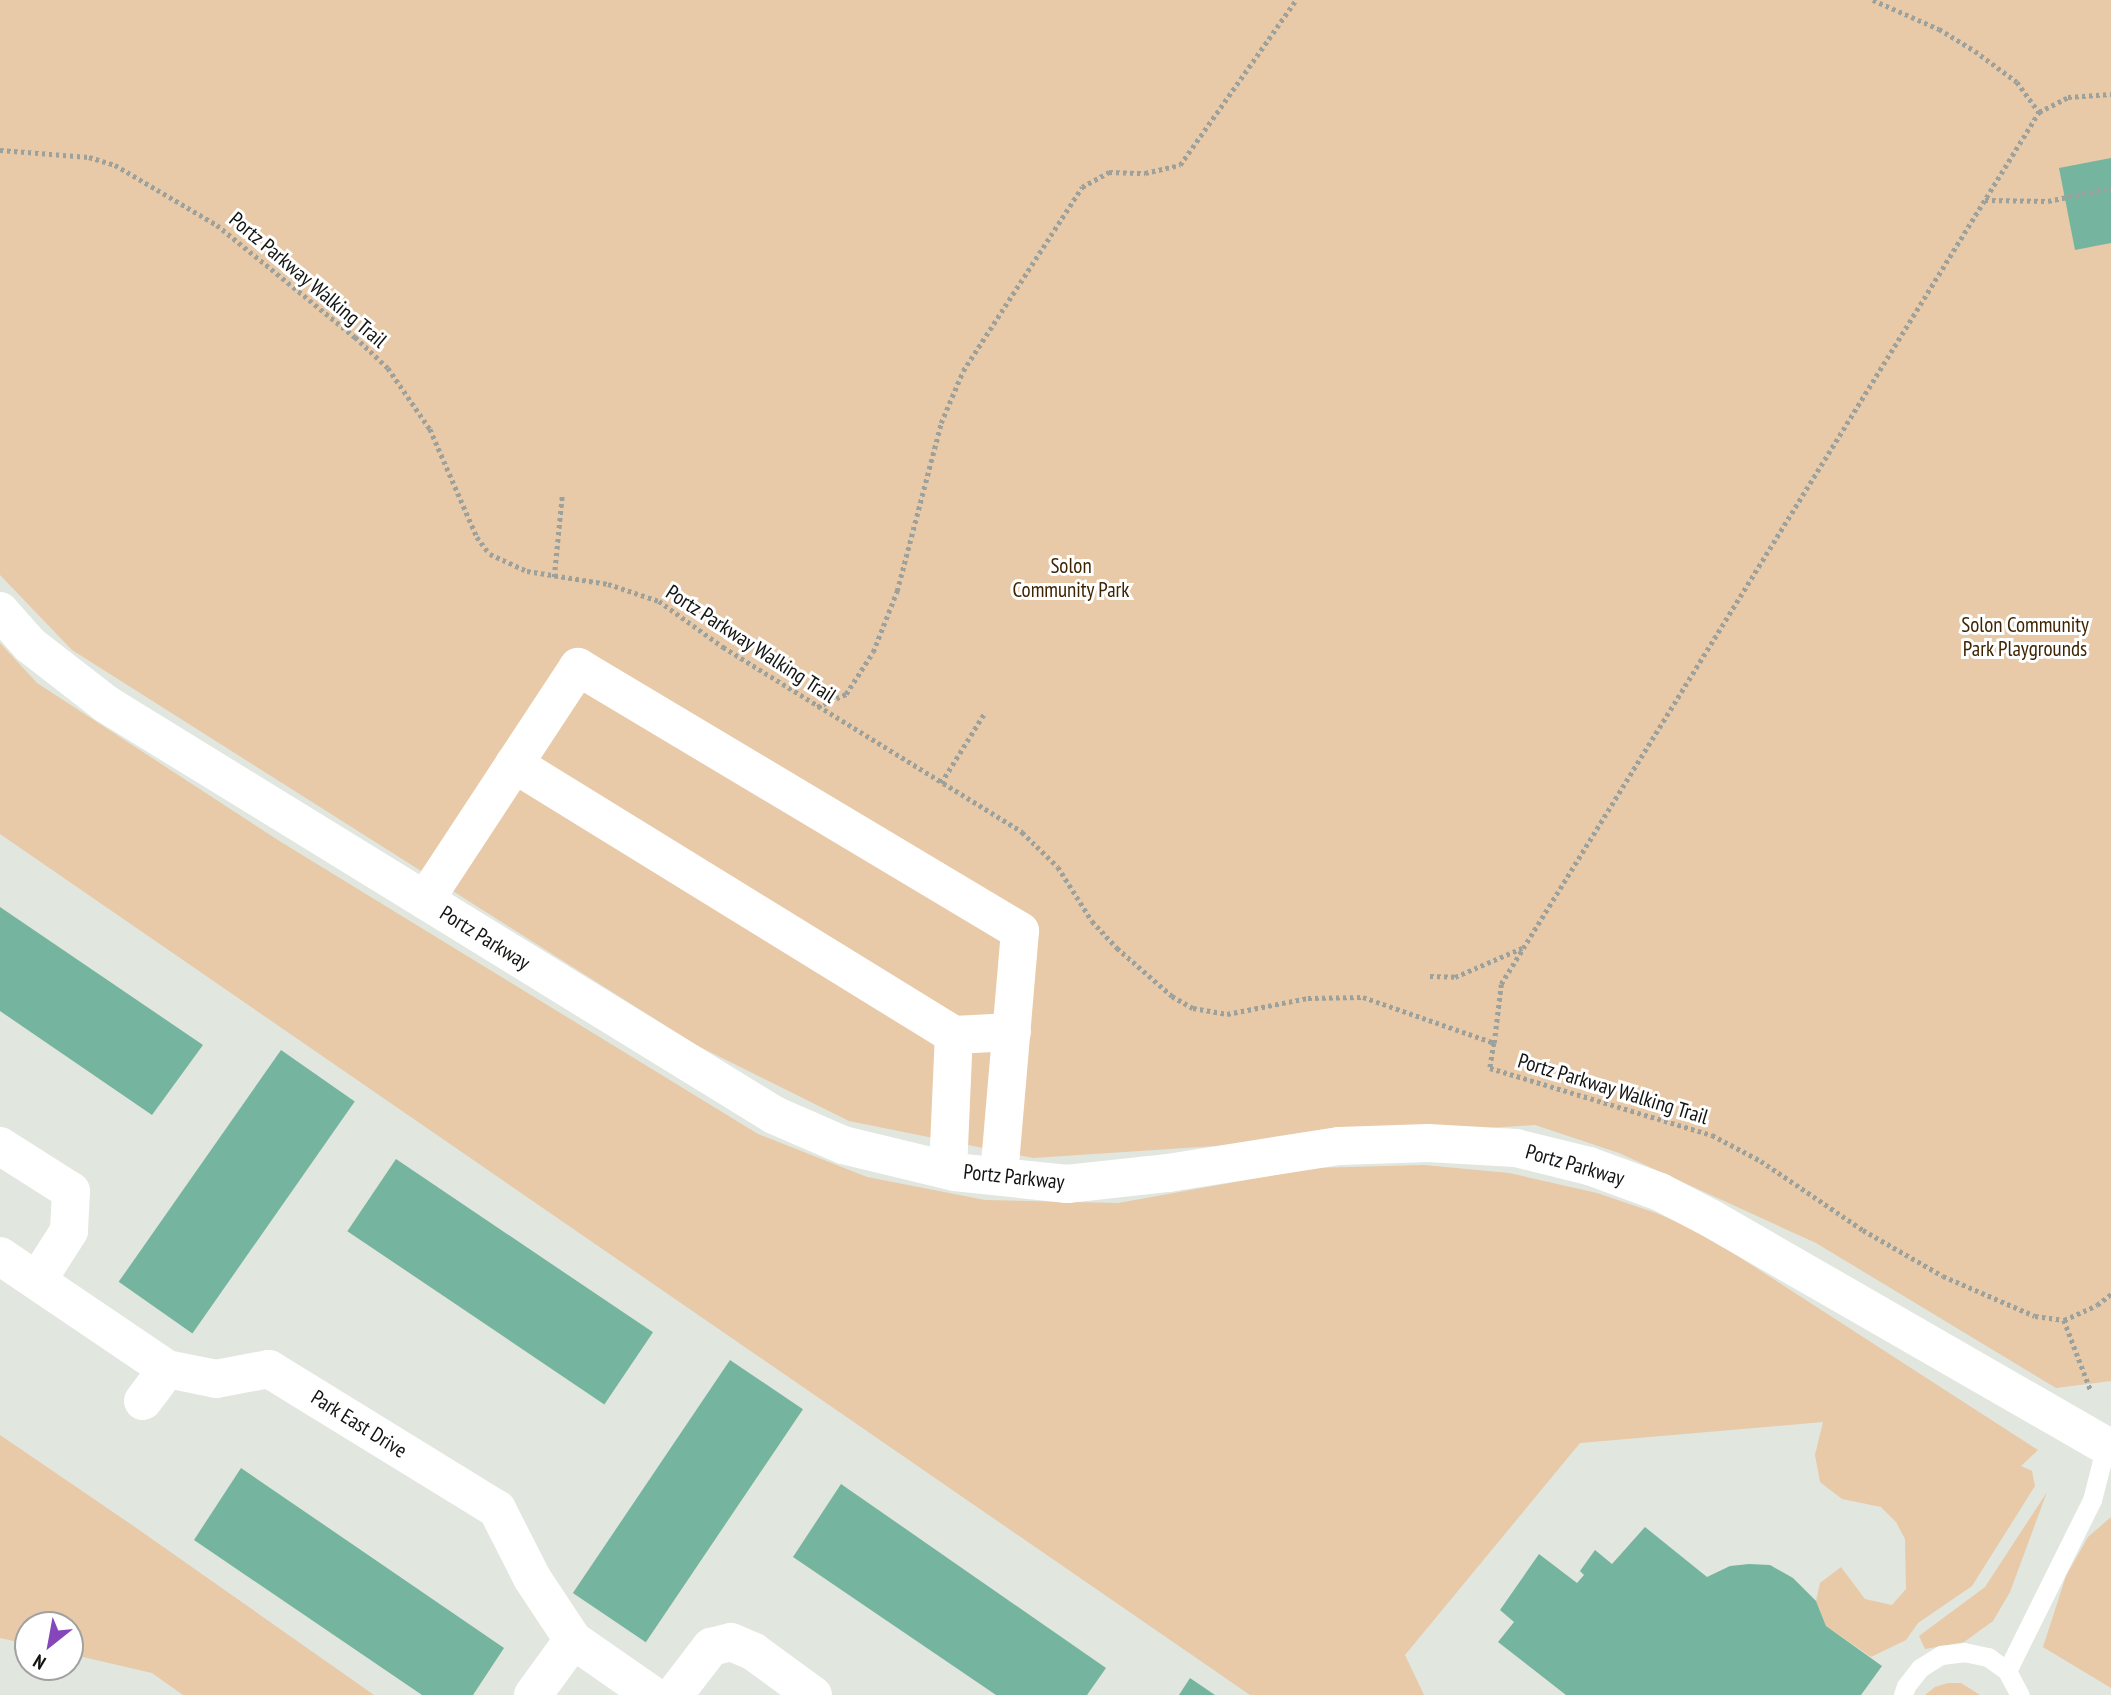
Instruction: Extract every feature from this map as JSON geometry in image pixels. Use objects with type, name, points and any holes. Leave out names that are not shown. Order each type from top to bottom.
[{"type":"street","name":"Portz Parkway","points":[[0,611],[30,645],[106,704],[774,1115],[843,1145],[948,1170],[1067,1184],[1168,1173],[1339,1146],[1428,1143],[1516,1148],[1589,1166],[1660,1192],[2109,1443]]},
{"type":"street","points":[[425,900],[578,667],[1020,931],[999,1176]]},
{"type":"street","points":[[514,764],[954,1035],[1012,1032]]},
{"type":"street","points":[[948,1170],[954,1035]]},
{"type":"street","points":[[0,1146],[71,1191],[69,1231],[37,1281]]},
{"type":"street","name":"Park East Drive","points":[[0,1256],[167,1368],[216,1379],[269,1369],[496,1508],[532,1578],[573,1640],[652,1695]]},
{"type":"street","points":[[143,1401],[167,1368]]},
{"type":"street","points":[[533,1695],[573,1640]]},
{"type":"street","points":[[674,1695],[711,1647],[732,1643],[754,1652],[813,1695]]},
{"type":"lane","points":[[2013,1682],[2092,1500],[2109,1443]]},
{"type":"lane","points":[[1903,1695],[1906,1686],[1920,1668],[1941,1655],[1964,1652],[1988,1657],[2013,1682],[2038,1695]]},
{"type":"path","points":[[817,706],[846,694],[873,652],[897,591],[941,422],[963,371],[1082,187],[1109,172],[1144,173],[1180,165],[1296,0]]},
{"type":"path","points":[[1873,0],[1939,29],[1975,51],[2017,82],[2039,112]]},
{"type":"path","points":[[1494,1044],[1501,984],[2039,112],[2068,97],[2111,94]]},
{"type":"path","name":"Portz Parkway Walking Trail","points":[[0,150],[76,155],[115,165],[217,225],[355,337],[388,368],[430,429],[477,537],[490,554],[527,571],[608,584],[659,601],[723,647],[1011,825],[1042,849],[1092,921],[1117,948],[1151,980],[1193,1008],[1227,1014],[1308,998],[1363,997],[1494,1044],[1490,1068],[1723,1140],[1761,1161],[1863,1230],[1942,1276],[2035,1316],[2064,1320]]},
{"type":"path","points":[[1985,200],[2048,201],[2111,188]]},
{"type":"path","points":[[554,577],[562,495]]},
{"type":"path","points":[[941,783],[984,713]]},
{"type":"path","points":[[1430,976],[1455,977],[1524,947]]},
{"type":"path","points":[[2091,1391],[2064,1320],[2097,1305],[2111,1294]]},
{"type":"green space","name":"Solon Community Park","points":[[0,0],[2111,0],[2111,1381],[2056,1388],[1816,1243],[1619,1153],[1535,1125],[1033,1158],[849,1121],[696,1045],[72,650],[0,575]]},
{"type":"green space","points":[[0,643],[37,683],[281,842],[758,1134],[867,1177],[985,1200],[1118,1203],[1314,1168],[1424,1165],[1509,1173],[1597,1193],[1656,1213],[1702,1233],[2038,1450],[2021,1466],[2032,1471],[2035,1486],[1972,1586],[1918,1623],[1906,1640],[1871,1657],[1826,1626],[1816,1601],[1820,1583],[1841,1567],[1865,1599],[1892,1605],[1906,1589],[1905,1539],[1896,1522],[1881,1507],[1842,1499],[1820,1482],[1815,1455],[1823,1422],[1580,1443],[1405,1655],[1424,1695],[1250,1695],[0,834]]},
{"type":"green space","points":[[0,1435],[374,1695],[183,1695],[152,1673],[84,1657],[84,1611],[14,1611],[14,1641],[0,1638]]},
{"type":"green space","points":[[2047,1492],[2010,1592],[1993,1621],[1964,1642],[1925,1649],[1919,1636],[1985,1587]]},
{"type":"green space","points":[[2111,1517],[2111,1688],[2043,1647],[2066,1576],[2088,1537]]},
{"type":"green space","points":[[1961,1683],[1980,1695],[1925,1695],[1935,1687]]},
{"type":"building","points":[[2111,158],[2111,243],[2075,250],[2059,168]]},
{"type":"building","points":[[0,907],[203,1045],[152,1115],[0,1011]]},
{"type":"building","points":[[281,1050],[355,1102],[192,1333],[119,1282]]},
{"type":"building","points":[[396,1159],[653,1332],[604,1404],[347,1231]]},
{"type":"building","points":[[730,1360],[803,1409],[646,1642],[573,1593]]},
{"type":"building","points":[[241,1468],[504,1648],[473,1695],[422,1695],[194,1540]]},
{"type":"building","points":[[841,1484],[1106,1668],[1087,1695],[996,1695],[793,1557]]},
{"type":"building","points":[[1645,1527],[1707,1577],[1730,1566],[1749,1564],[1770,1565],[1793,1578],[1816,1601],[1826,1626],[1882,1666],[1861,1695],[1566,1695],[1498,1642],[1514,1622],[1500,1610],[1539,1554],[1577,1583],[1584,1575],[1580,1571],[1595,1550],[1612,1564]]},
{"type":"building","points":[[1190,1678],[1215,1695],[1179,1695]]},
{"type":"park label","name":"Solon Community Park Playgrounds","points":[[2025,637]]}]
